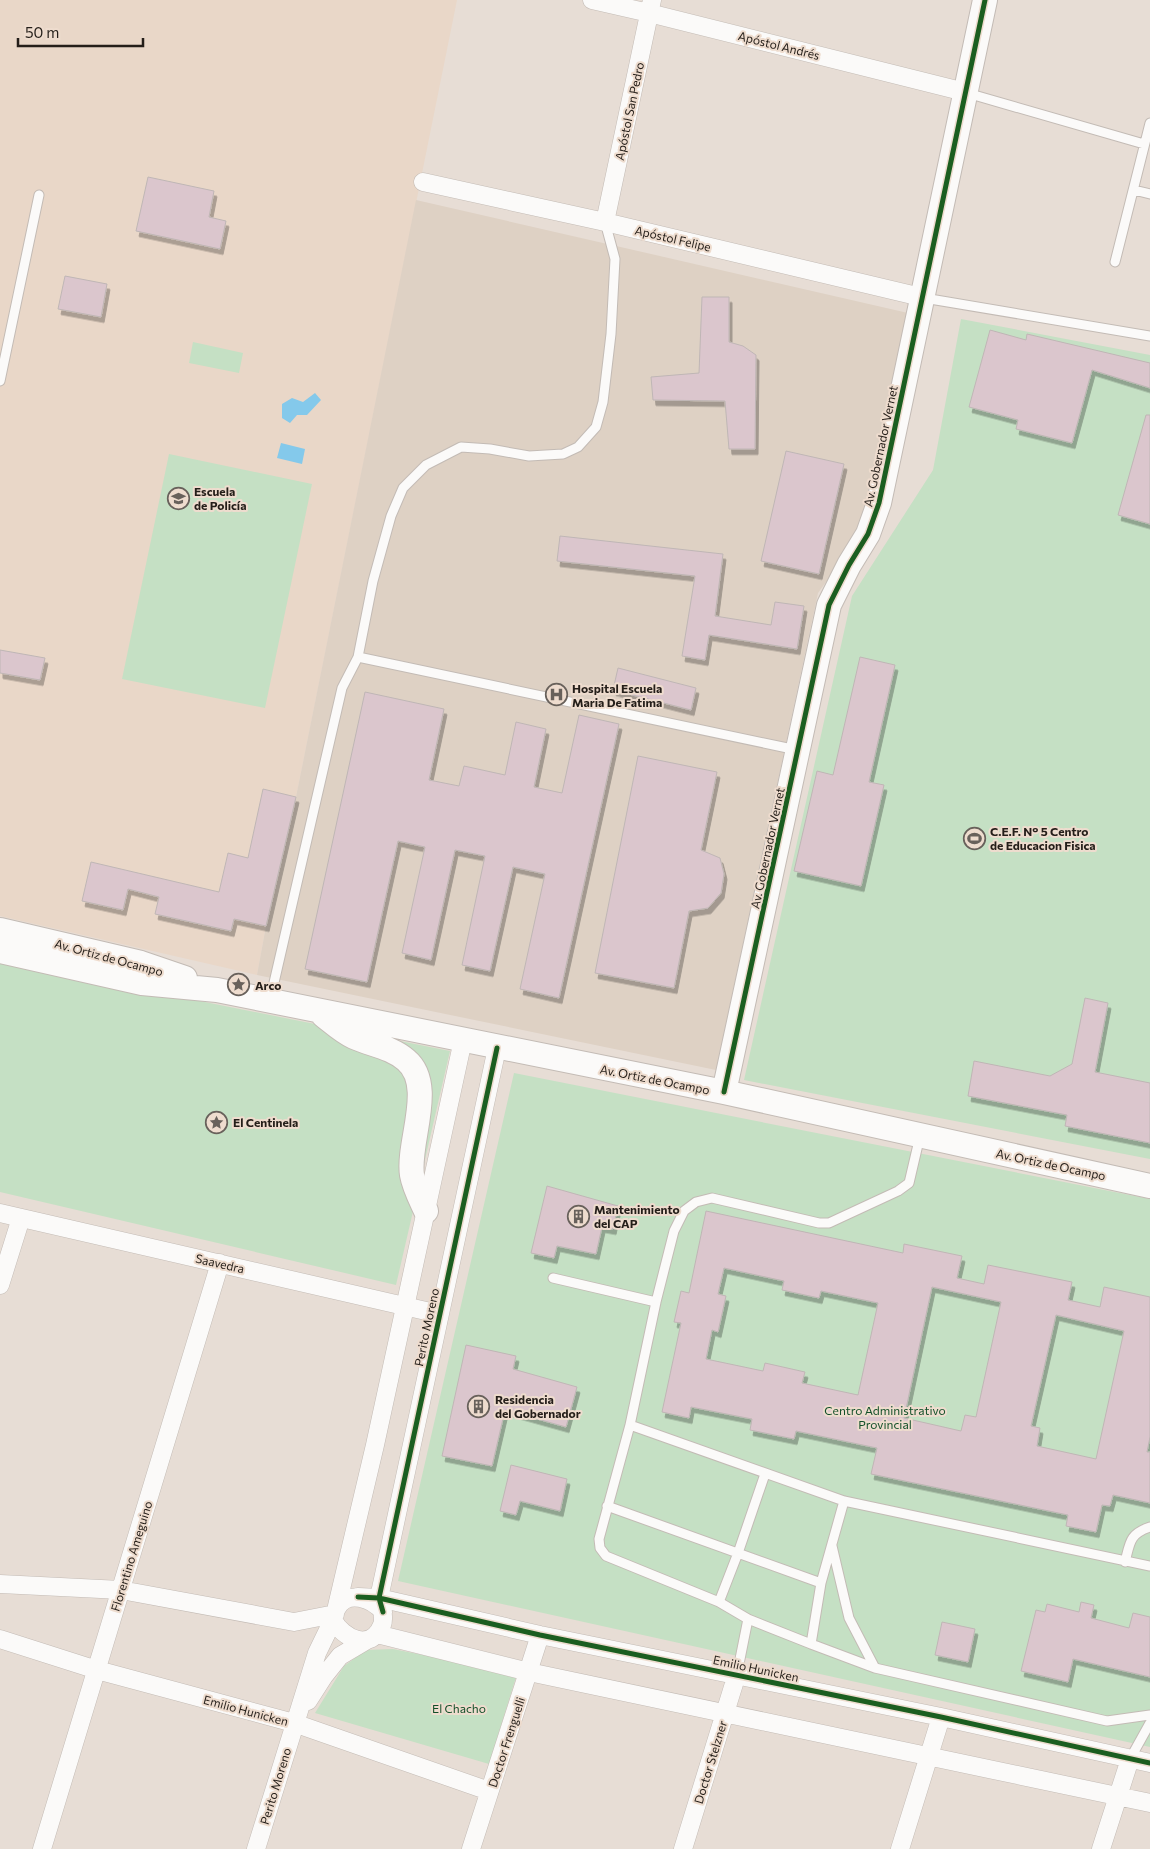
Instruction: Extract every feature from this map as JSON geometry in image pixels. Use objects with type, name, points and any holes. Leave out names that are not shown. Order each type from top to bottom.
[{"type":"main road","name":"Av. Gobernador Vernet","points":[[724,1092],[829,605],[849,564],[868,534],[879,503],[964,92],[985,0]]},
{"type":"main road","name":"Av. Ortiz de Ocampo","points":[[0,930],[142,963],[217,990]]},
{"type":"main road","name":"Av. Ortiz de Ocampo","points":[[0,951],[142,983],[217,990],[497,1048],[724,1092],[1150,1186]]},
{"type":"main road","points":[[318,1010],[353,1036],[391,1049],[408,1061],[416,1074],[420,1094],[412,1155],[412,1176],[426,1211]]},
{"type":"street","name":"Apóstol Andrés","points":[[592,0],[651,6],[964,92]]},
{"type":"street","name":"Apóstol San Pedro","points":[[605,222],[651,6]]},
{"type":"street","name":"Apóstol Felipe","points":[[423,182],[605,222],[921,297]]},
{"type":"street","name":"Perito Moreno","points":[[256,1849],[317,1653],[335,1613],[375,1446],[463,1040]]},
{"type":"street","name":"Perito Moreno","points":[[381,1605],[439,1314],[497,1048]]},
{"type":"street","name":"Saavedra","points":[[0,1213],[439,1314]]},
{"type":"street","points":[[0,1285],[21,1218]]},
{"type":"street","name":"Florentino Ameguino","points":[[42,1849],[220,1263]]},
{"type":"street","name":"Emilio Hunicken","points":[[0,1584],[121,1590],[294,1622],[335,1613],[349,1598],[358,1597],[381,1605],[737,1674],[1150,1763]]},
{"type":"street","points":[[372,1637],[382,1624],[381,1605]]},
{"type":"street","points":[[335,1613],[343,1634],[354,1639],[372,1637],[1150,1803]]},
{"type":"street","name":"Doctor Frenguelli","points":[[471,1849],[540,1635]]},
{"type":"street","name":"Perito Moreno","points":[[294,1723],[324,1676],[340,1656],[372,1637]]},
{"type":"street","name":"Emilio Hunicken","points":[[0,1638],[97,1670],[294,1723],[489,1792]]},
{"type":"street","name":"Doctor Stelzner","points":[[683,1849],[737,1674]]},
{"type":"street","points":[[900,1849],[941,1717]]},
{"type":"street","points":[[1101,1849],[1130,1759]]},
{"type":"lane","points":[[964,92],[1144,144]]},
{"type":"lane","points":[[1115,262],[1150,123]]},
{"type":"lane","points":[[1134,190],[1150,194]]},
{"type":"lane","points":[[0,381],[39,195]]},
{"type":"lane","points":[[270,1000],[342,688],[358,657],[373,581],[391,516],[403,488],[426,465],[461,447],[490,449],[529,456],[563,454],[578,447],[596,427],[603,402],[611,334],[614,269],[614,259],[605,222]]},
{"type":"lane","points":[[921,297],[1150,336]]},
{"type":"lane","points":[[358,657],[799,750]]},
{"type":"lane","points":[[920,1135],[909,1183],[898,1191],[829,1223],[819,1224],[712,1198],[696,1202],[684,1211],[674,1231],[656,1302],[630,1425],[599,1539],[600,1548],[606,1556],[719,1602],[748,1619],[874,1668],[1107,1721],[1150,1715]]},
{"type":"lane","points":[[553,1278],[656,1302]]},
{"type":"lane","points":[[630,1425],[844,1501],[1150,1566]]},
{"type":"lane","points":[[719,1602],[765,1474]]},
{"type":"lane","points":[[811,1644],[820,1583],[844,1501]]},
{"type":"lane","points":[[607,1506],[820,1583]]},
{"type":"lane","points":[[1124,1562],[1131,1538],[1138,1531],[1150,1527]]},
{"type":"lane","points":[[832,1545],[849,1618],[874,1668]]},
{"type":"lane","points":[[737,1674],[748,1619]]},
{"type":"lane","points":[[1130,1759],[1150,1723]]},
{"type":"shaded area","name":"Escuela de Policía","points":[[0,0],[457,0],[296,797],[266,926],[257,975],[0,916]]},
{"type":"shaded area","name":"Hospital Escuela Maria De Fatima","points":[[416,200],[908,313],[862,532],[818,593],[716,1070],[257,975],[266,926],[296,797]]},
{"type":"green space","name":"C.E.F. N° 5 Centro de Educacion Fisica","points":[[961,319],[1150,355],[1150,1159],[744,1080],[852,596],[933,470]]},
{"type":"green space","points":[[193,342],[243,353],[239,373],[189,363]]},
{"type":"green space","points":[[169,454],[312,484],[265,708],[122,679]]},
{"type":"green space","name":"El Centinela","points":[[0,961],[450,1051],[396,1285],[0,1192]]},
{"type":"green space","name":"Centro Administrativo Provincial","points":[[514,1073],[1150,1199],[1150,1747],[398,1581]]},
{"type":"green space","name":"El Chacho","points":[[393,1649],[517,1674],[489,1764],[315,1713],[344,1666],[366,1650]]},
{"type":"water","points":[[315,393],[321,400],[307,415],[297,415],[290,423],[282,418],[282,404],[292,398],[303,402]]},
{"type":"water","points":[[281,443],[305,449],[302,464],[277,458]]},
{"type":"building","points":[[148,177],[214,191],[209,217],[226,221],[220,249],[136,231]]},
{"type":"building","points":[[65,276],[107,284],[101,317],[58,309]]},
{"type":"building","points":[[702,297],[729,297],[729,342],[743,346],[756,355],[755,449],[729,449],[725,401],[653,400],[651,377],[699,373]]},
{"type":"building","points":[[990,330],[1026,340],[1027,334],[1150,363],[1150,388],[1092,370],[1072,443],[1016,429],[1018,420],[969,407]]},
{"type":"building","points":[[1146,415],[1150,415],[1150,524],[1118,515]]},
{"type":"building","points":[[786,451],[844,464],[819,574],[761,561]]},
{"type":"building","points":[[560,536],[723,554],[715,616],[771,625],[775,602],[804,606],[797,649],[709,635],[705,660],[682,656],[695,576],[557,561]]},
{"type":"building","points":[[0,650],[45,658],[40,680],[0,673]]},
{"type":"building","points":[[860,657],[895,665],[869,782],[884,785],[861,886],[794,871],[817,771],[833,775]]},
{"type":"building","points":[[618,668],[696,688],[691,710],[613,690]]},
{"type":"building","points":[[365,692],[444,709],[429,780],[459,786],[464,766],[505,775],[516,722],[546,729],[534,787],[562,793],[579,715],[619,724],[559,998],[520,989],[545,874],[513,867],[490,971],[462,965],[485,856],[455,850],[431,960],[402,953],[425,847],[398,841],[367,982],[305,969]]},
{"type":"building","points":[[638,756],[717,772],[701,850],[720,858],[724,874],[721,893],[708,908],[689,911],[674,988],[595,973]]},
{"type":"building","points":[[263,789],[296,797],[266,926],[234,919],[231,931],[155,914],[159,897],[128,889],[123,910],[82,901],[91,862],[219,892],[228,853],[248,858]]},
{"type":"building","points":[[1085,998],[1108,1003],[1095,1072],[1150,1083],[1150,1143],[1065,1126],[1067,1115],[968,1096],[974,1061],[1050,1076],[1072,1064]]},
{"type":"building","name":"Mantenimiento del CAP","points":[[547,1186],[618,1206],[613,1229],[602,1227],[596,1254],[557,1246],[554,1258],[531,1253]]},
{"type":"building","points":[[706,1211],[903,1253],[904,1244],[962,1256],[957,1278],[984,1284],[988,1265],[1072,1282],[1068,1300],[1100,1307],[1104,1287],[1150,1297],[1150,1437],[1147,1452],[1150,1452],[1150,1503],[1113,1495],[1110,1506],[1102,1505],[1096,1532],[1066,1526],[1068,1515],[871,1474],[877,1448],[796,1431],[794,1439],[750,1430],[752,1419],[691,1407],[689,1418],[662,1412],[681,1323],[674,1322],[681,1291],[689,1293]],"holes":[[[724,1268],[784,1281],[782,1290],[819,1298],[821,1291],[878,1303],[858,1395],[802,1383],[805,1372],[765,1363],[763,1371],[706,1359],[712,1330],[718,1332],[726,1296],[718,1294]],[[932,1287],[1001,1302],[976,1417],[965,1415],[961,1431],[904,1418]],[[1056,1315],[1124,1331],[1096,1459],[1037,1446],[1040,1428],[1031,1426]]]},
{"type":"building","name":"Residencia del Gobernador","points":[[466,1345],[516,1356],[513,1369],[577,1387],[566,1427],[505,1410],[492,1466],[442,1456]]},
{"type":"building","points":[[511,1465],[567,1479],[560,1511],[520,1501],[516,1515],[500,1511]]},
{"type":"building","points":[[1081,1602],[1094,1605],[1091,1618],[1129,1628],[1133,1613],[1150,1617],[1150,1677],[1073,1659],[1068,1682],[1021,1671],[1036,1610],[1045,1612],[1047,1604],[1079,1612]]},
{"type":"building","points":[[942,1622],[975,1629],[968,1662],[935,1655]]},
{"type":"cycle path","points":[[724,1092],[829,605],[849,565],[868,534],[879,503],[985,0]]},
{"type":"cycle path","points":[[383,1612],[379,1598],[497,1048]]},
{"type":"cycle path","points":[[358,1597],[379,1598],[540,1635],[941,1717],[1150,1763]]},
{"type":"place","name":"Escuela de Policía","points":[[178,498]]},
{"type":"place","name":"Hospital Escuela Maria De Fatima","points":[[556,695]]},
{"type":"place","name":"C.E.F. N° 5 Centro de Educacion Fisica","points":[[974,838]]},
{"type":"place","name":"Arco","points":[[239,985]]},
{"type":"place","name":"El Centinela","points":[[217,1122]]},
{"type":"place","name":"Mantenimiento del CAP","points":[[578,1216]]},
{"type":"place","name":"Residencia del Gobernador","points":[[479,1406]]}]
